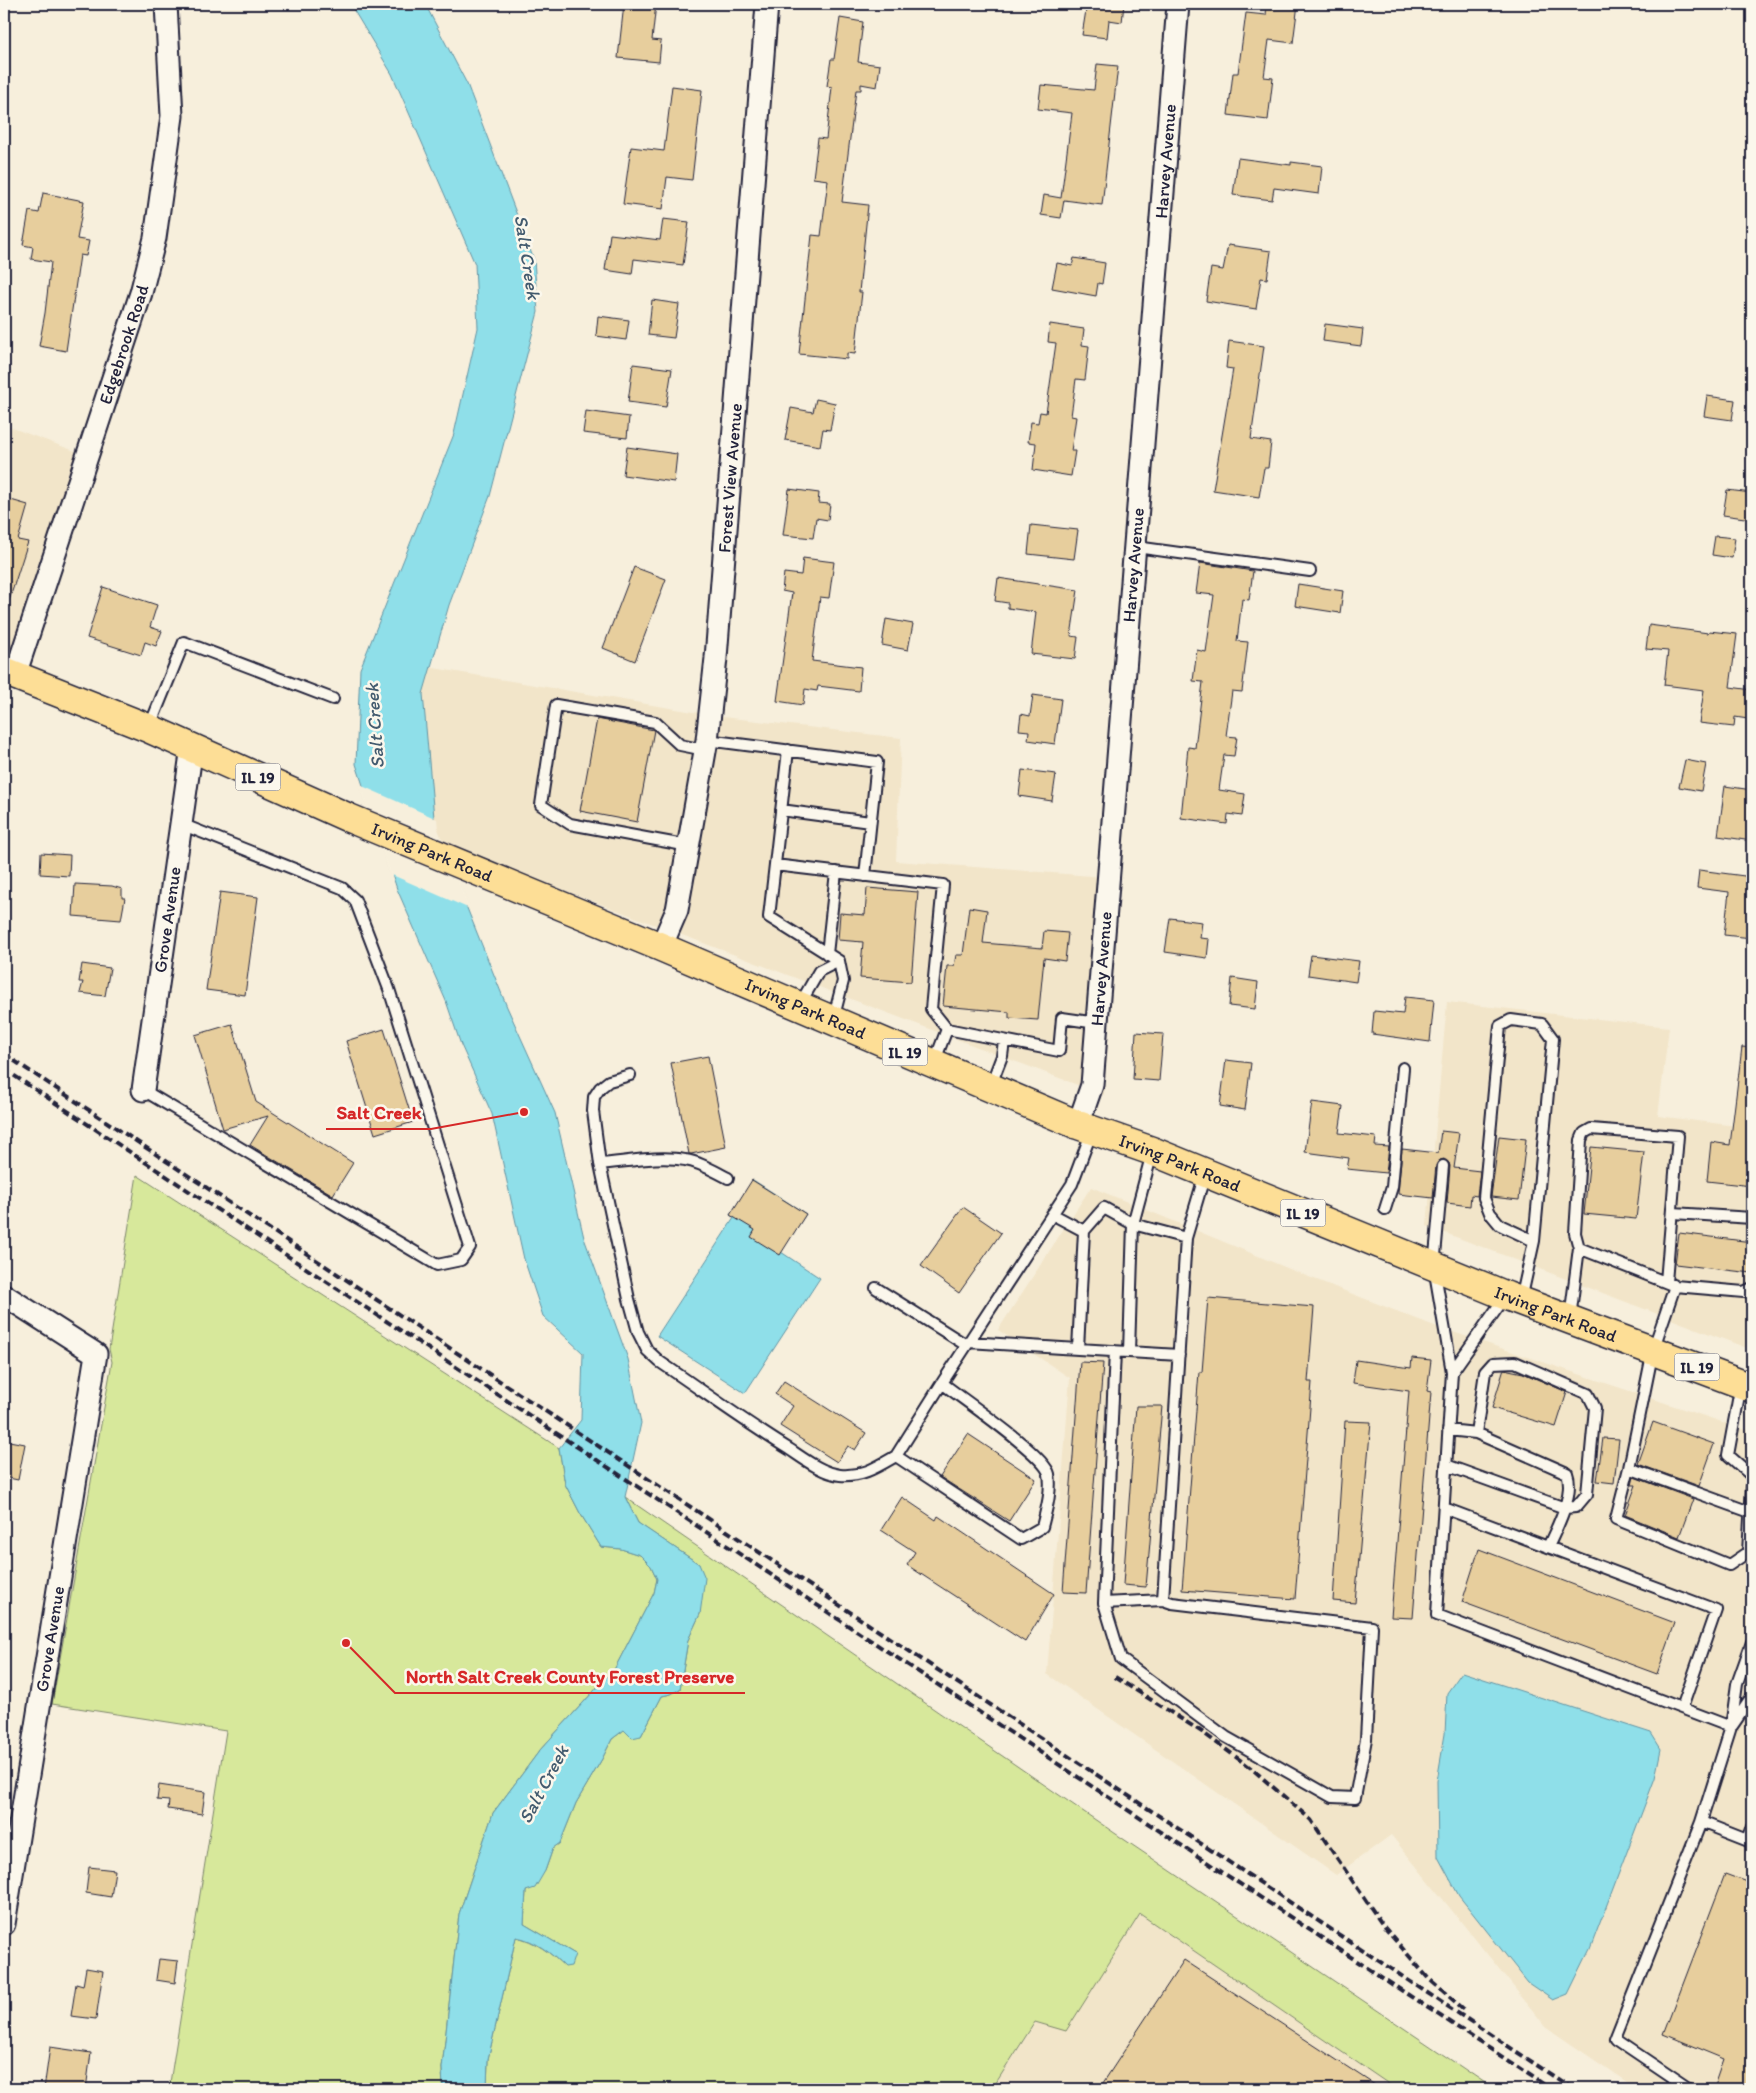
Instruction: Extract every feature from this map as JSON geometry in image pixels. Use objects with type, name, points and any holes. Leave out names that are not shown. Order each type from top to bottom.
[{"type":"main road","name":"Irving Park Road","points":[[9,673],[148,728],[349,818],[661,947],[1085,1127],[1152,1151],[1434,1267],[1747,1386]]},
{"type":"street","name":"Edgebrook Road","points":[[9,673],[141,293],[155,238],[172,116],[166,4]]},
{"type":"street","name":"Forest View Avenue","points":[[661,947],[676,916],[706,745],[716,658],[767,4]]},
{"type":"street","name":"Harvey Avenue","points":[[1085,1127],[1092,1084],[1178,4]]},
{"type":"street","name":"Grove Avenue","points":[[143,1090],[192,747]]},
{"type":"street","name":"Grove Avenue","points":[[4,1294],[96,1354],[9,1858],[4,1924]]},
{"type":"lane","points":[[1136,547],[1310,571]]},
{"type":"lane","points":[[148,728],[184,642],[333,698]]},
{"type":"lane","points":[[689,846],[570,824],[541,805],[556,705],[655,722],[680,746],[706,745],[788,750],[877,762],[865,876]]},
{"type":"lane","points":[[788,750],[769,917],[839,961],[843,981],[832,1021]]},
{"type":"lane","points":[[781,810],[870,822]]},
{"type":"lane","points":[[143,1090],[437,1265],[461,1260],[470,1247],[389,989],[354,900],[342,888],[181,824]]},
{"type":"lane","points":[[775,865],[943,885],[931,1009],[947,1029],[1058,1051],[1062,1018],[1097,1023]]},
{"type":"lane","points":[[827,954],[836,872]]},
{"type":"lane","points":[[799,1007],[819,971],[839,961]]},
{"type":"lane","points":[[1452,1372],[1514,1298],[1534,1241],[1553,1039],[1542,1024],[1511,1020],[1500,1026],[1484,1198],[1490,1213],[1500,1225],[1534,1241]]},
{"type":"lane","points":[[934,1064],[947,1029]]},
{"type":"lane","points":[[990,1088],[1002,1056],[1004,1041]]},
{"type":"lane","points":[[1384,1209],[1392,1187],[1403,1068]]},
{"type":"lane","points":[[630,1075],[610,1081],[600,1088],[594,1097],[593,1111],[600,1164],[628,1299],[638,1332],[647,1350],[660,1362],[754,1428],[819,1468],[837,1475],[855,1475],[871,1471],[896,1456],[967,1343],[1072,1184],[1085,1127]]},
{"type":"lane","points":[[1570,1320],[1579,1248],[1574,1233],[1581,1140],[1584,1133],[1591,1129],[1678,1136],[1670,1284],[1653,1350],[1629,1468],[1616,1519],[1729,1565],[1748,1552],[1752,1486]]},
{"type":"lane","points":[[1129,1352],[1133,1224],[1152,1151]]},
{"type":"lane","points":[[600,1164],[685,1159],[702,1164],[728,1178]]},
{"type":"lane","points":[[1442,1166],[1434,1267],[1452,1372],[1438,1615],[1731,1727]]},
{"type":"lane","points":[[1163,1600],[1186,1238],[1206,1173]]},
{"type":"lane","points":[[1078,1349],[1084,1231],[1104,1208],[1133,1224],[1186,1238]]},
{"type":"lane","points":[[1673,1213],[1752,1218]]},
{"type":"lane","points":[[1052,1214],[1084,1231]]},
{"type":"lane","points":[[1579,1248],[1670,1284],[1744,1292],[1752,1288]]},
{"type":"lane","points":[[876,1288],[967,1343],[1179,1355]]},
{"type":"lane","points":[[1104,1603],[1163,1600],[1182,1604],[1372,1626],[1366,1739],[1355,1798],[1332,1797],[1226,1737],[1121,1659],[1104,1603],[1115,1351]]},
{"type":"lane","points":[[1446,1465],[1565,1508],[1576,1507],[1587,1494],[1594,1408],[1588,1394],[1515,1362],[1493,1363],[1485,1372],[1476,1433]]},
{"type":"lane","points":[[896,1456],[1021,1539],[1042,1527],[1048,1501],[1049,1473],[1034,1453],[942,1383]]},
{"type":"lane","points":[[1747,1386],[1728,1455],[1752,1476]]},
{"type":"lane","points":[[1448,1430],[1476,1433],[1567,1473],[1570,1481],[1565,1508],[1548,1547]]},
{"type":"lane","points":[[1629,1468],[1750,1512]]},
{"type":"lane","points":[[1444,1508],[1716,1610],[1682,1708]]},
{"type":"lane","points":[[1689,2089],[1615,2039],[1701,1822],[1731,1727],[1737,1684],[1752,1642]]},
{"type":"lane","points":[[1731,1727],[1752,1697]]},
{"type":"lane","points":[[1701,1822],[1750,1841],[1752,1826]]},
{"type":"shaded area","points":[[4,425],[83,454],[13,668],[4,664]]},
{"type":"shaded area","points":[[404,663],[723,717],[901,738],[896,861],[1118,878],[1104,1095],[429,839]]},
{"type":"shaded area","points":[[1447,1002],[1669,1027],[1658,1116],[1752,1128],[1752,1350],[1427,1226]]},
{"type":"shaded area","points":[[1091,1187],[1304,1275],[1432,1325],[1752,1432],[1752,2089],[1637,2089],[1546,2027],[1391,1835],[1336,1875],[1047,1674],[1070,1378],[998,1330]]},
{"type":"shaded area","points":[[1140,1914],[1396,2089],[992,2089],[1036,2022],[1066,2030]]},
{"type":"green space","points":[[137,1175],[559,1448],[565,1484],[601,1547],[621,1549],[640,1555],[651,1566],[657,1579],[654,1593],[615,1668],[540,1750],[493,1813],[459,1914],[442,2068],[443,2089],[169,2089],[226,1731],[52,1704],[112,1362],[109,1349]]},
{"type":"green space","points":[[625,1497],[1116,1834],[1494,2089],[1396,2089],[1140,1914],[1066,2031],[1035,2022],[992,2089],[487,2089],[488,2059],[516,1937],[530,1941],[542,1948],[565,1967],[575,1954],[524,1924],[526,1891],[545,1871],[553,1848],[560,1843],[576,1803],[612,1739],[624,1730],[641,1736],[662,1696],[680,1689],[688,1640],[700,1614],[699,1564],[638,1523]]},
{"type":"water","points":[[350,4],[425,4],[467,84],[534,260],[538,312],[490,496],[449,605],[423,694],[435,829],[507,1007],[555,1113],[584,1238],[628,1359],[641,1423],[625,1497],[638,1523],[699,1564],[705,1578],[700,1614],[688,1640],[680,1689],[662,1696],[641,1736],[632,1738],[624,1730],[612,1739],[576,1803],[560,1843],[553,1848],[545,1871],[535,1888],[526,1891],[524,1924],[575,1954],[571,1966],[565,1967],[542,1948],[530,1941],[516,1937],[488,2059],[487,2089],[443,2089],[442,2068],[459,1914],[493,1813],[540,1750],[615,1668],[654,1593],[657,1579],[651,1566],[640,1555],[621,1549],[601,1547],[565,1484],[559,1448],[581,1420],[583,1353],[543,1316],[524,1259],[492,1114],[461,1045],[446,1001],[397,889],[356,764],[360,669],[454,434],[478,328],[475,264],[392,74]]},
{"type":"water","points":[[753,1180],[806,1214],[781,1252],[820,1278],[745,1393],[657,1336],[734,1218],[730,1215]]},
{"type":"water","points":[[1462,1672],[1651,1733],[1661,1749],[1655,1778],[1590,1949],[1568,1994],[1553,2000],[1528,1983],[1459,1896],[1438,1857],[1437,1781],[1445,1734],[1447,1693]]},
{"type":"pier","points":[[360,785],[437,819],[438,829],[470,909],[390,874]]},
{"type":"building","points":[[624,4],[656,4],[652,40],[661,41],[659,62],[618,58]]},
{"type":"building","points":[[1087,4],[1124,4],[1122,22],[1109,20],[1107,38],[1082,35]]},
{"type":"building","points":[[1267,4],[1298,4],[1293,43],[1269,40],[1264,77],[1273,78],[1268,120],[1228,115],[1233,73],[1238,73],[1246,13],[1266,15]]},
{"type":"building","points":[[840,18],[863,22],[858,62],[880,65],[877,87],[861,84],[861,90],[856,90],[842,202],[868,205],[859,292],[862,292],[855,354],[847,353],[847,359],[799,354],[812,235],[821,236],[828,180],[813,178],[818,138],[826,139],[832,87],[827,86],[831,59],[834,59]]},
{"type":"building","points":[[1097,64],[1118,66],[1102,205],[1064,200],[1061,218],[1041,215],[1044,195],[1061,198],[1072,113],[1038,109],[1041,85],[1094,90]]},
{"type":"building","points":[[672,86],[702,90],[692,180],[667,177],[663,209],[623,204],[631,147],[664,151]]},
{"type":"building","points":[[1238,158],[1291,165],[1291,162],[1322,166],[1319,194],[1274,188],[1272,200],[1233,195]]},
{"type":"building","points":[[43,193],[84,201],[77,239],[89,241],[86,256],[80,255],[66,351],[39,346],[51,262],[31,259],[33,247],[23,245],[29,211],[39,213]]},
{"type":"building","points":[[663,219],[689,222],[683,265],[634,259],[632,274],[605,270],[610,234],[660,240]]},
{"type":"building","points":[[1228,245],[1271,251],[1267,279],[1261,278],[1256,309],[1206,301],[1211,268],[1223,270]]},
{"type":"building","points":[[1074,258],[1105,263],[1102,284],[1098,283],[1096,296],[1052,288],[1057,263],[1072,266]]},
{"type":"building","points":[[652,300],[679,304],[674,338],[648,335]]},
{"type":"building","points":[[598,316],[629,320],[626,340],[596,336]]},
{"type":"building","points":[[1050,324],[1084,329],[1082,345],[1089,346],[1085,380],[1076,379],[1071,416],[1076,417],[1071,451],[1075,451],[1071,476],[1033,470],[1036,443],[1028,442],[1031,422],[1038,423],[1040,412],[1046,413],[1056,343],[1048,342]]},
{"type":"building","points":[[1325,324],[1363,329],[1361,346],[1323,341]]},
{"type":"building","points":[[1229,341],[1264,346],[1251,439],[1271,442],[1268,468],[1264,468],[1259,497],[1213,490],[1233,369],[1226,368]]},
{"type":"building","points":[[633,364],[672,369],[666,407],[628,402]]},
{"type":"building","points":[[1707,396],[1735,400],[1732,420],[1704,416]]},
{"type":"building","points":[[816,399],[835,403],[830,430],[823,429],[820,446],[785,440],[791,408],[813,412]]},
{"type":"building","points":[[586,411],[629,417],[627,438],[583,433]]},
{"type":"building","points":[[627,447],[677,454],[674,482],[623,475]]},
{"type":"building","points":[[789,489],[819,493],[818,503],[830,504],[828,520],[816,518],[813,538],[783,535]]},
{"type":"building","points":[[1727,490],[1752,493],[1752,519],[1723,515]]},
{"type":"building","points":[[4,498],[28,505],[18,540],[28,542],[7,607],[4,606]]},
{"type":"building","points":[[1031,525],[1078,530],[1074,559],[1028,554]]},
{"type":"building","points":[[1715,536],[1735,538],[1732,558],[1712,555]]},
{"type":"building","points":[[803,558],[834,562],[829,598],[820,597],[812,661],[861,667],[859,691],[818,686],[817,691],[805,689],[803,705],[777,701],[792,593],[782,591],[784,573],[801,575]]},
{"type":"building","points":[[1200,563],[1253,571],[1249,600],[1242,599],[1237,641],[1248,642],[1242,692],[1232,691],[1226,736],[1237,737],[1234,756],[1224,755],[1219,790],[1245,794],[1242,816],[1228,814],[1227,824],[1181,818],[1188,747],[1195,748],[1203,682],[1193,681],[1197,650],[1206,652],[1214,595],[1196,593]]},
{"type":"building","points":[[634,567],[666,579],[635,661],[603,648]]},
{"type":"building","points":[[998,578],[1078,590],[1071,636],[1078,637],[1075,659],[1031,654],[1036,612],[1008,608],[1008,603],[995,601]]},
{"type":"building","points":[[1298,584],[1343,591],[1340,613],[1295,606]]},
{"type":"building","points":[[103,587],[157,605],[150,627],[162,631],[156,646],[145,642],[141,655],[87,638]]},
{"type":"building","points":[[886,619],[913,624],[908,650],[882,645]]},
{"type":"building","points":[[1649,625],[1708,633],[1709,631],[1737,634],[1730,687],[1752,690],[1748,719],[1735,717],[1734,727],[1699,723],[1704,690],[1664,685],[1668,651],[1646,649]]},
{"type":"building","points":[[1033,695],[1061,699],[1055,744],[1028,740],[1029,731],[1019,730],[1021,714],[1030,716]]},
{"type":"building","points":[[597,719],[654,730],[637,822],[580,811]]},
{"type":"building","points":[[1685,760],[1706,764],[1701,791],[1679,787]]},
{"type":"building","points":[[1022,770],[1056,774],[1052,801],[1019,796]]},
{"type":"building","points":[[1725,786],[1752,790],[1752,841],[1718,836]]},
{"type":"building","points":[[41,853],[70,855],[69,876],[40,874]]},
{"type":"building","points":[[1699,870],[1752,877],[1752,938],[1724,935],[1729,892],[1697,888]]},
{"type":"building","points":[[75,884],[112,886],[122,889],[122,898],[125,898],[121,920],[73,916]]},
{"type":"building","points":[[867,888],[918,892],[911,982],[860,978],[863,942],[838,940],[840,913],[865,915]]},
{"type":"building","points":[[220,892],[258,897],[245,995],[206,990]]},
{"type":"building","points":[[969,907],[987,910],[983,943],[1042,948],[1044,931],[1068,933],[1065,961],[1044,958],[1038,1020],[1009,1018],[1009,1012],[943,1006],[947,966],[954,966],[956,955],[963,955]]},
{"type":"building","points":[[1170,918],[1202,922],[1200,938],[1209,939],[1207,958],[1165,952]]},
{"type":"building","points":[[1311,955],[1359,961],[1356,982],[1308,975]]},
{"type":"building","points":[[82,964],[110,968],[105,996],[80,993],[83,982],[79,982]]},
{"type":"building","points":[[1232,978],[1258,982],[1255,1009],[1229,1006]]},
{"type":"building","points":[[1405,997],[1434,1000],[1430,1042],[1372,1034],[1374,1011],[1403,1014]]},
{"type":"building","points":[[232,1024],[256,1102],[353,1163],[333,1195],[250,1145],[268,1116],[223,1129],[195,1035]]},
{"type":"building","points":[[384,1029],[413,1122],[375,1134],[346,1041]]},
{"type":"building","points":[[1136,1032],[1163,1034],[1159,1081],[1133,1079]]},
{"type":"building","points":[[1742,1047],[1752,1048],[1752,1186],[1707,1181],[1711,1142],[1730,1145]]},
{"type":"building","points":[[708,1056],[726,1147],[689,1154],[671,1063]]},
{"type":"building","points":[[1226,1060],[1251,1063],[1245,1110],[1220,1106]]},
{"type":"building","points":[[1312,1102],[1343,1106],[1339,1133],[1376,1137],[1375,1146],[1389,1147],[1386,1173],[1347,1169],[1349,1158],[1305,1152]]},
{"type":"building","points":[[1441,1131],[1459,1133],[1454,1168],[1480,1171],[1477,1196],[1471,1195],[1470,1206],[1447,1203],[1450,1166],[1444,1159],[1440,1160],[1436,1165],[1433,1198],[1398,1194],[1402,1149],[1438,1153]]},
{"type":"building","points":[[1499,1136],[1526,1139],[1519,1200],[1491,1197]]},
{"type":"building","points":[[1591,1147],[1644,1152],[1636,1219],[1584,1214]]},
{"type":"building","points":[[752,1180],[806,1214],[780,1255],[751,1237],[755,1230],[730,1215]]},
{"type":"building","points":[[963,1207],[1001,1233],[959,1293],[921,1266]]},
{"type":"building","points":[[1679,1233],[1752,1242],[1752,1273],[1675,1264]]},
{"type":"building","points":[[1208,1298],[1314,1307],[1308,1382],[1312,1382],[1295,1599],[1182,1590],[1199,1372],[1202,1372]]},
{"type":"building","points":[[1412,1358],[1431,1360],[1427,1391],[1431,1392],[1413,1618],[1391,1617],[1409,1391],[1353,1383],[1356,1360],[1411,1368]]},
{"type":"building","points":[[1080,1362],[1103,1363],[1086,1593],[1063,1592]]},
{"type":"building","points":[[1504,1369],[1523,1373],[1567,1392],[1556,1427],[1492,1408]]},
{"type":"building","points":[[784,1381],[866,1433],[855,1450],[848,1446],[837,1462],[780,1426],[793,1406],[775,1394]]},
{"type":"building","points":[[1136,1406],[1162,1406],[1146,1587],[1123,1585]]},
{"type":"building","points":[[1345,1421],[1371,1422],[1355,1603],[1333,1601]]},
{"type":"building","points":[[1653,1422],[1714,1444],[1699,1486],[1638,1464]]},
{"type":"building","points":[[968,1434],[1036,1479],[1009,1521],[940,1477]]},
{"type":"building","points":[[1603,1438],[1619,1439],[1614,1483],[1597,1481]]},
{"type":"building","points":[[4,1440],[25,1444],[18,1480],[4,1477]]},
{"type":"building","points":[[1634,1477],[1693,1499],[1679,1537],[1625,1515],[1636,1485],[1632,1485]]},
{"type":"building","points":[[902,1497],[936,1520],[938,1516],[1054,1594],[1025,1642],[907,1565],[915,1552],[881,1530]]},
{"type":"building","points":[[1479,1549],[1675,1623],[1657,1674],[1462,1602]]},
{"type":"building","points":[[159,1785],[205,1792],[202,1814],[168,1809],[169,1801],[157,1800]]},
{"type":"building","points":[[89,1867],[115,1870],[111,1897],[86,1893]]},
{"type":"building","points":[[1725,1874],[1752,1884],[1752,2089],[1726,2089],[1716,2085],[1725,2059],[1664,2034]]},
{"type":"building","points":[[159,1959],[178,1961],[175,1983],[156,1980]]},
{"type":"building","points":[[1184,1960],[1381,2089],[1099,2089]]},
{"type":"building","points":[[86,1968],[103,1971],[96,2019],[71,2016],[76,1984],[83,1986]]},
{"type":"building","points":[[50,2047],[91,2053],[86,2089],[44,2089]]},
{"type":"railway","points":[[4,1054],[1573,2089]]},
{"type":"railway","points":[[4,1069],[1551,2089]]},
{"type":"railway","points":[[1115,1677],[1202,1732],[1251,1768],[1311,1820],[1384,1927],[1428,1978],[1467,2012]]},
{"type":"place","name":"Salt Creek","points":[[524,1112]]},
{"type":"place","name":"North Salt Creek County Forest Preserve","points":[[346,1643]]}]
